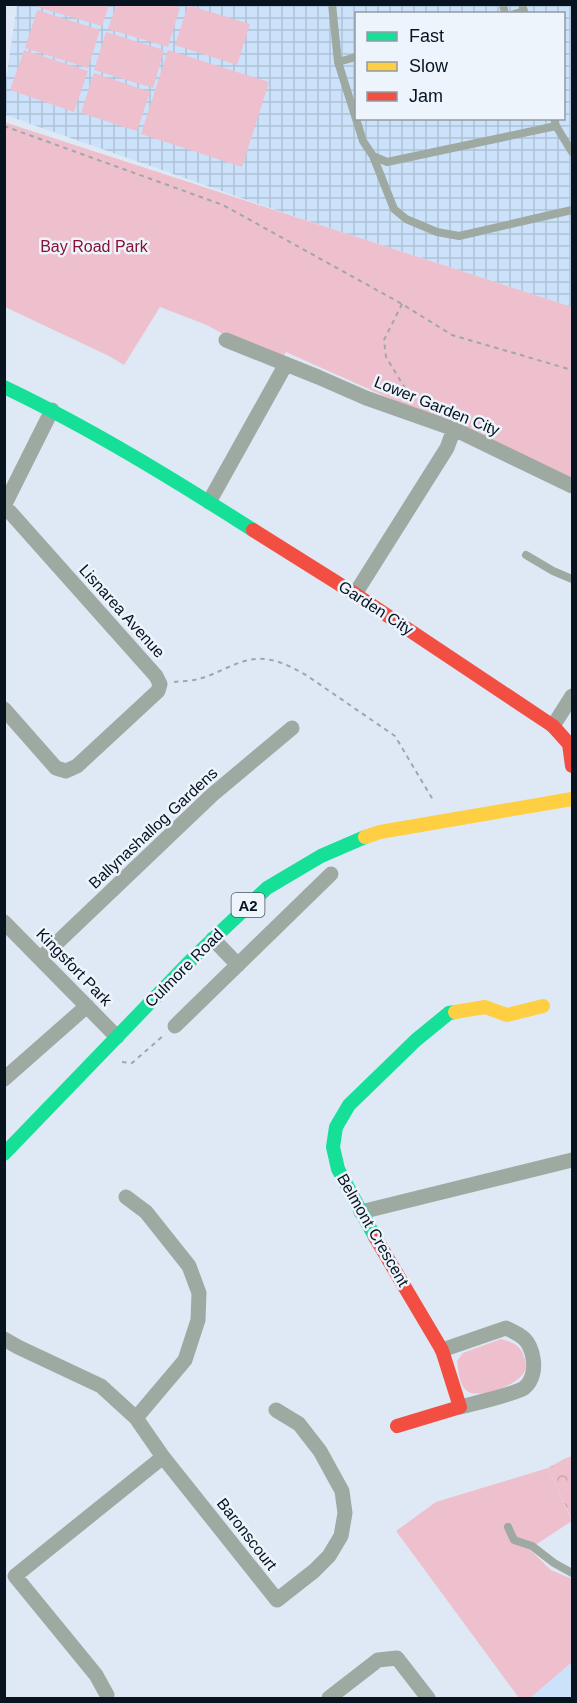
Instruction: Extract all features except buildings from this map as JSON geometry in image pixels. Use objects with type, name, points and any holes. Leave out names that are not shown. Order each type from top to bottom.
[{"type":"main road","name":"Garden City","points":[[4,387],[52,410],[209,502],[355,594],[553,726],[569,744],[573,766]]},
{"type":"main road","name":"Culmore Road","points":[[4,1154],[213,939],[267,888],[321,856],[380,832],[573,799]]},
{"type":"main road","name":"Belmont Crescent","points":[[460,1407],[442,1350],[338,1169],[333,1147],[336,1127],[349,1105],[416,1040],[449,1013],[485,1007],[507,1015],[543,1006]]},
{"type":"main road","points":[[398,1426],[460,1407]]},
{"type":"street","name":"Lower Garden City","points":[[226,340],[366,398],[454,429],[573,486]]},
{"type":"street","points":[[209,502],[286,364]]},
{"type":"street","name":"Lisnarea Avenue","points":[[4,709],[56,768],[66,771],[76,766],[121,726],[158,691],[160,684],[141,659],[4,508],[52,410]]},
{"type":"street","points":[[355,594],[447,448],[454,429]]},
{"type":"street","points":[[553,726],[573,696]]},
{"type":"street","name":"Ballynashallog Gardens","points":[[41,958],[212,795],[291,728]]},
{"type":"street","points":[[175,1026],[331,874]]},
{"type":"street","name":"Kingsfort Park","points":[[4,922],[117,1037]]},
{"type":"street","points":[[213,939],[238,965]]},
{"type":"street","points":[[4,1079],[87,1006]]},
{"type":"street","points":[[361,1212],[573,1160]]},
{"type":"street","points":[[126,1197],[146,1212],[189,1266],[199,1293],[198,1320],[184,1360],[136,1418]]},
{"type":"street","points":[[442,1350],[506,1328],[522,1335],[532,1352],[535,1366],[524,1388],[460,1407]]},
{"type":"street","name":"Baronscourt","points":[[4,1339],[101,1386],[136,1418],[163,1457],[277,1600],[329,1556],[341,1536],[345,1513],[342,1491],[320,1451],[299,1424],[276,1410]]},
{"type":"street","points":[[107,1695],[96,1675],[15,1576],[163,1457]]},
{"type":"street","points":[[329,1698],[378,1660],[397,1658],[428,1698]]},
{"type":"lane","points":[[332,4],[338,62],[355,116]]},
{"type":"lane","points":[[338,62],[355,58]]},
{"type":"lane","points":[[356,120],[363,141],[373,156],[394,209],[406,219],[437,232],[459,236],[573,210]]},
{"type":"lane","points":[[373,156],[387,162],[555,122],[573,152]]},
{"type":"lane","points":[[526,555],[553,571],[573,579]]},
{"type":"lane","points":[[508,1527],[514,1540],[532,1546],[554,1563],[573,1573]]},
{"type":"path","points":[[4,126],[224,205],[402,304],[452,335],[573,370]]},
{"type":"path","points":[[402,304],[384,340],[386,357],[421,417]]},
{"type":"path","points":[[160,684],[197,680],[232,664],[254,660],[270,659],[290,667],[306,675],[395,735],[444,820]]},
{"type":"path","points":[[94,1061],[132,1063],[175,1026]]},
{"type":"shaded area","points":[[17,5],[572,5],[572,307],[296,217],[5,115],[5,86]]},
{"type":"shaded area","points":[[572,1662],[572,1698],[530,1698]]},
{"type":"green space","points":[[38,4],[109,5],[102,26],[37,7]]},
{"type":"green space","points":[[116,5],[170,5],[180,8],[168,47],[108,29]]},
{"type":"green space","points":[[188,5],[250,24],[237,65],[175,45]]},
{"type":"green space","points":[[37,10],[100,30],[88,68],[25,48]]},
{"type":"green space","points":[[106,32],[164,50],[153,88],[94,70]]},
{"type":"green space","points":[[24,50],[88,71],[74,112],[10,90]]},
{"type":"green space","points":[[168,50],[269,82],[242,167],[141,134]]},
{"type":"green space","points":[[94,73],[150,92],[137,131],[81,113]]},
{"type":"green space","name":"Bay Road Park","points":[[4,122],[572,307],[572,480],[286,352],[278,365],[207,325],[160,307],[124,365],[5,307]]},
{"type":"green space","points":[[501,1339],[514,1344],[523,1354],[526,1368],[523,1374],[500,1389],[481,1393],[467,1391],[460,1381],[457,1361],[463,1353]]},
{"type":"green space","points":[[572,1456],[572,1520],[548,1468]]},
{"type":"green space","points":[[548,1468],[572,1521],[529,1549],[551,1570],[572,1579],[572,1662],[530,1698],[519,1698],[396,1531],[436,1502]]},
{"type":"traffic: fast","points":[[4,387],[68,419],[131,455],[253,530]]},
{"type":"traffic: fast","points":[[4,1154],[194,957],[267,888],[321,856],[365,837]]},
{"type":"traffic: fast","points":[[375,1237],[338,1169],[333,1147],[336,1127],[349,1105],[416,1040],[449,1013],[455,1012]]},
{"type":"traffic: slow","points":[[365,837],[380,832],[572,799]]},
{"type":"traffic: slow","points":[[455,1012],[485,1007],[507,1015],[543,1006]]},
{"type":"traffic: jam","points":[[253,530],[355,594],[553,726],[569,744],[572,766]]},
{"type":"traffic: jam","points":[[375,1237],[442,1350],[460,1407],[397,1426]]}]
